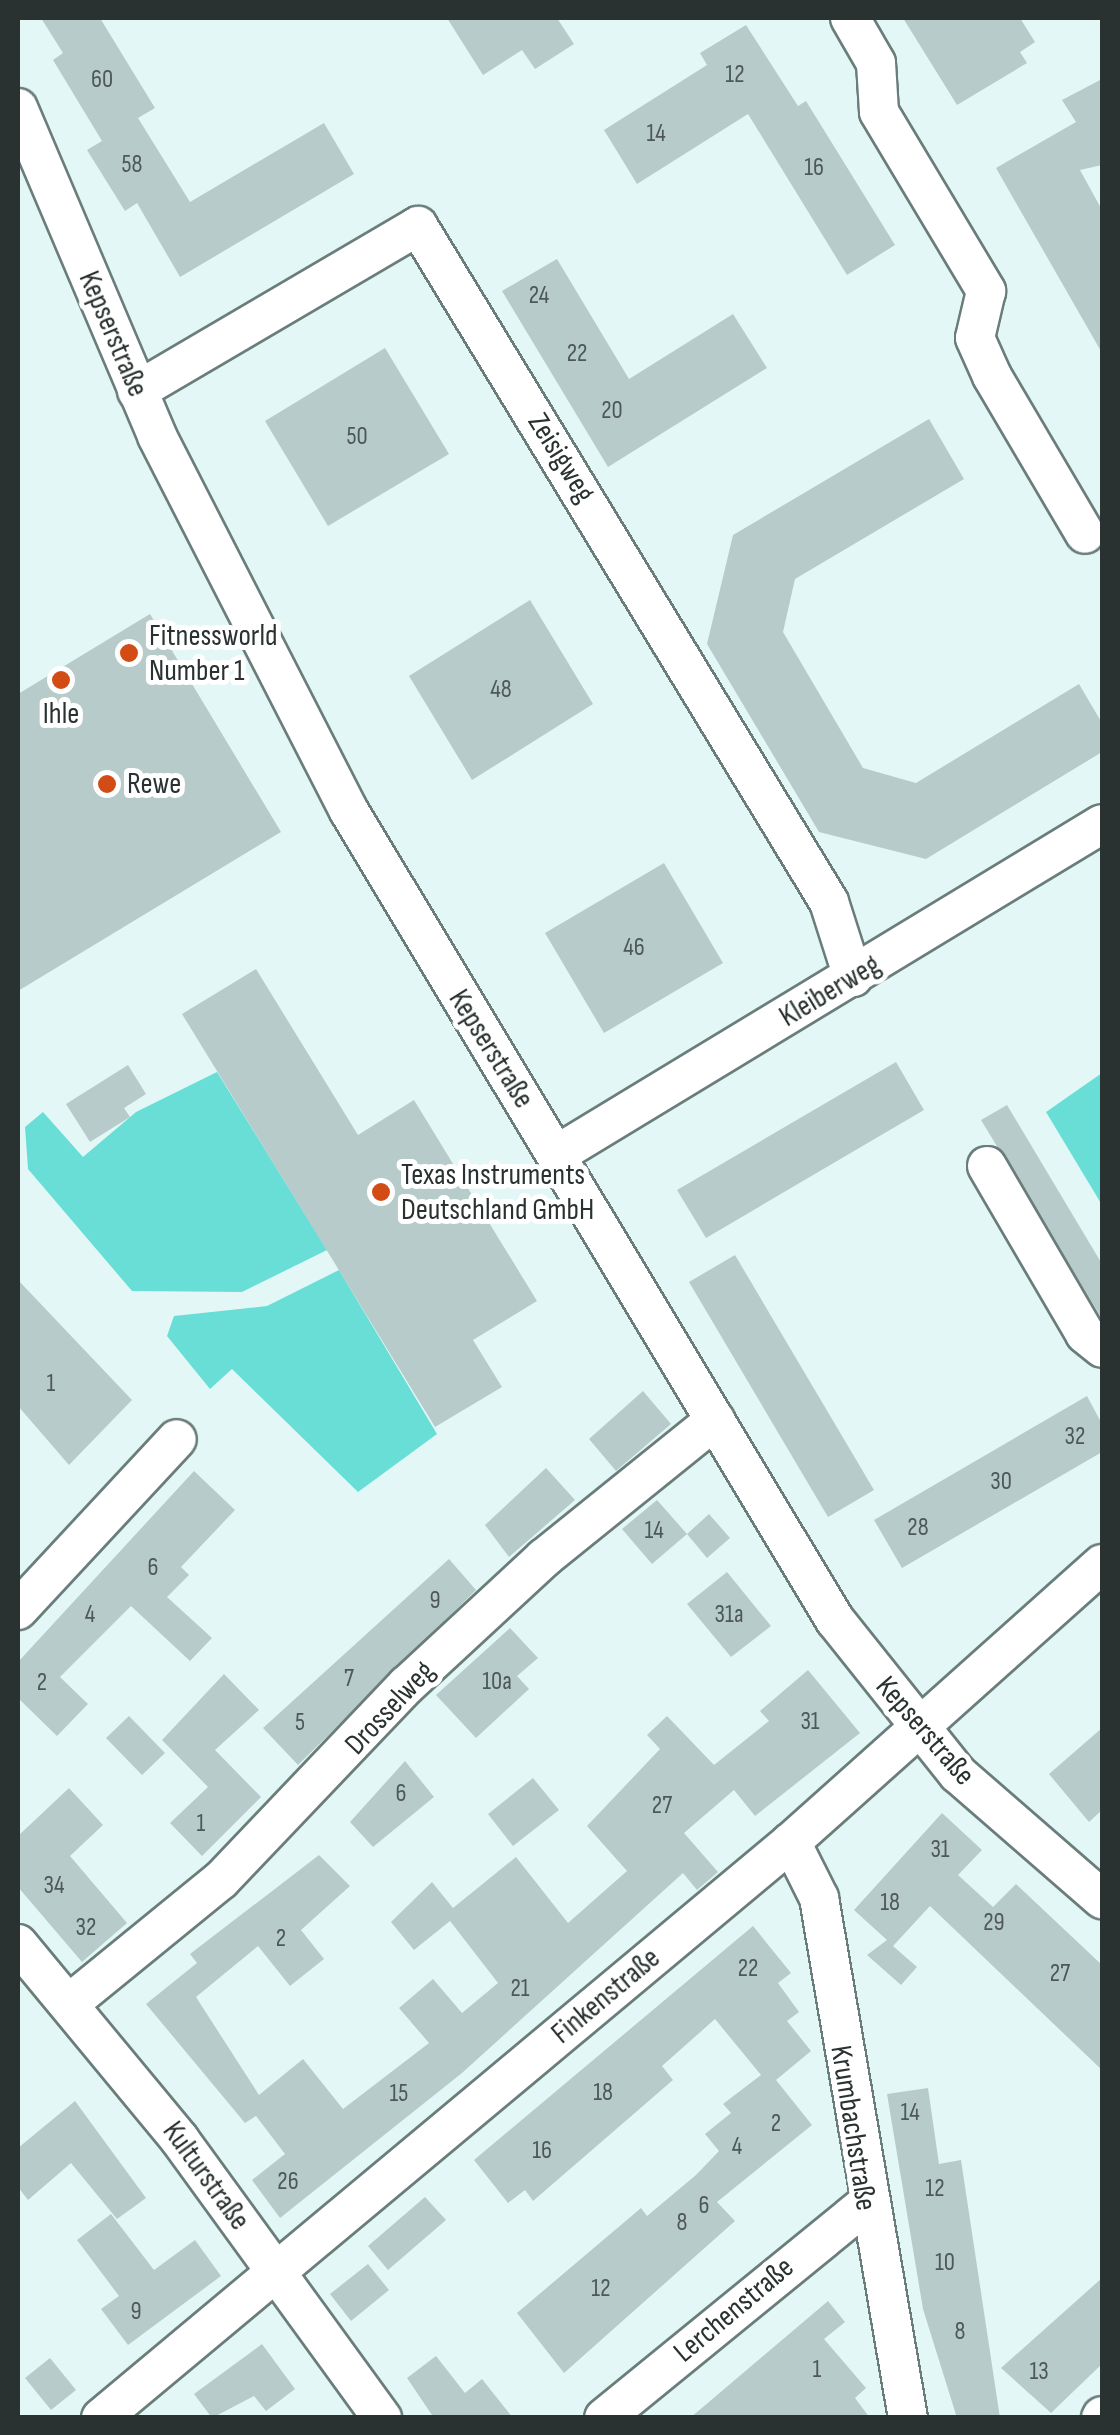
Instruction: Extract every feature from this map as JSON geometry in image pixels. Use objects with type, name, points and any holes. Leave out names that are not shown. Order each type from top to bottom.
[{"type":"street","points":[[850,18],[876,63],[880,112],[986,292],[975,338],[992,376],[1085,534]]},
{"type":"street","name":"Kepserstraße","points":[[18,108],[136,391],[350,811],[715,1420],[836,1620],[918,1731],[1102,1900]]},
{"type":"street","name":"Zeisigweg","points":[[136,391],[418,226],[829,902],[853,977]]},
{"type":"street","name":"Kleiberweg","points":[[556,1154],[1102,824]]},
{"type":"street","points":[[987,1166],[1085,1334],[1102,1348]]},
{"type":"street","name":"Drosselweg","points":[[70,2003],[221,1880],[407,1685],[544,1558],[715,1420]]},
{"type":"street","points":[[18,1610],[177,1439]]},
{"type":"street","name":"Finkenstraße","points":[[101,2418],[792,1842],[1102,1564]]},
{"type":"street","name":"Krumbachstraße","points":[[792,1842],[819,1898],[865,2205],[908,2418]]},
{"type":"street","name":"Kulturstraße","points":[[18,1944],[70,2003],[382,2418]]},
{"type":"street","name":"Lerchenstraße","points":[[604,2418],[865,2205]]},
{"type":"shaded area","points":[[217,1072],[327,1250],[242,1292],[132,1291],[28,1169],[25,1127],[43,1112],[83,1157],[136,1112]]},
{"type":"shaded area","points":[[1102,1073],[1102,1205],[1046,1112]]},
{"type":"shaded area","points":[[339,1270],[437,1434],[358,1492],[232,1369],[210,1389],[167,1336],[174,1316],[267,1306]]},
{"type":"building","points":[[41,18],[100,18],[155,108],[138,118],[190,202],[324,123],[354,174],[180,277],[137,203],[125,211],[87,150],[102,141],[53,60],[63,53]]},
{"type":"building","points":[[447,18],[557,18],[574,44],[535,69],[522,50],[483,75]]},
{"type":"building","points":[[903,18],[1020,18],[1035,42],[1020,52],[1027,63],[957,105]]},
{"type":"building","points":[[746,25],[798,106],[806,101],[895,245],[847,275],[748,114],[637,184],[604,130],[707,65],[700,53]]},
{"type":"building","points":[[1102,79],[1102,165],[1080,170],[1102,210],[1102,353],[996,168],[1076,122],[1062,100]]},
{"type":"building","points":[[557,259],[629,379],[733,314],[767,368],[608,467],[502,291]]},
{"type":"building","points":[[385,348],[449,454],[328,526],[265,421]]},
{"type":"building","points":[[929,419],[964,479],[795,579],[783,632],[863,768],[916,783],[1079,684],[1102,723],[1102,752],[926,859],[819,832],[707,644],[733,535]]},
{"type":"building","points":[[530,600],[593,704],[472,780],[409,676]]},
{"type":"building","points":[[150,614],[281,832],[18,991],[18,694]]},
{"type":"building","points":[[664,863],[723,963],[604,1033],[545,933]]},
{"type":"building","name":"Texas Instruments Deutschland GmbH","points":[[256,969],[358,1135],[414,1100],[537,1301],[473,1340],[502,1387],[435,1427],[182,1014]]},
{"type":"building","points":[[896,1062],[924,1110],[706,1238],[677,1190]]},
{"type":"building","points":[[128,1065],[146,1094],[124,1108],[130,1117],[90,1142],[66,1104]]},
{"type":"building","points":[[1007,1105],[1102,1264],[1102,1319],[981,1120]]},
{"type":"building","points":[[735,1255],[874,1490],[828,1517],[689,1282]]},
{"type":"building","points":[[18,1280],[132,1400],[69,1465],[18,1406]]},
{"type":"building","points":[[643,1391],[671,1424],[616,1471],[589,1439]]},
{"type":"building","points":[[1087,1396],[1102,1424],[1102,1452],[902,1568],[874,1520]]},
{"type":"building","points":[[546,1468],[575,1500],[509,1557],[485,1525]]},
{"type":"building","points":[[194,1471],[235,1510],[181,1567],[189,1575],[167,1597],[212,1638],[190,1661],[131,1606],[60,1677],[88,1704],[57,1736],[18,1698],[18,1662]]},
{"type":"building","points":[[657,1500],[687,1534],[652,1564],[622,1529]]},
{"type":"building","points":[[709,1514],[730,1538],[707,1558],[687,1534]]},
{"type":"building","points":[[449,1559],[476,1590],[298,1765],[263,1728]]},
{"type":"building","points":[[727,1572],[771,1626],[731,1657],[687,1604]]},
{"type":"building","points":[[510,1628],[538,1658],[517,1676],[529,1689],[476,1738],[436,1695]]},
{"type":"building","points":[[808,1670],[860,1733],[755,1816],[734,1790],[684,1833],[718,1872],[697,1890],[683,1873],[462,2073],[280,2218],[252,2180],[285,2154],[256,2116],[245,2123],[146,2004],[197,1963],[190,1954],[319,1855],[350,1886],[301,1930],[324,1959],[290,1986],[258,1946],[196,1997],[259,2095],[303,2059],[343,2109],[429,2043],[399,2008],[433,1979],[462,2013],[498,1983],[450,1921],[414,1950],[391,1922],[432,1882],[453,1908],[516,1857],[568,1923],[627,1871],[587,1826],[660,1749],[647,1735],[667,1716],[714,1765],[769,1721],[760,1711]]},
{"type":"building","points":[[224,1674],[259,1710],[215,1750],[261,1797],[202,1856],[170,1823],[208,1787],[162,1740]]},
{"type":"building","points":[[129,1716],[165,1753],[142,1775],[106,1738]]},
{"type":"building","points":[[1102,1728],[1102,1810],[1089,1822],[1049,1774]]},
{"type":"building","points":[[405,1761],[434,1797],[373,1847],[350,1822]]},
{"type":"building","points":[[533,1778],[559,1810],[513,1846],[488,1814]]},
{"type":"building","points":[[69,1788],[103,1825],[70,1856],[127,1923],[82,1962],[18,1887],[18,1836]]},
{"type":"building","points":[[942,1813],[982,1850],[958,1875],[993,1907],[1016,1884],[1102,1965],[1102,2070],[930,1906],[893,1946],[917,1967],[901,1985],[867,1955],[887,1940],[854,1910]]},
{"type":"building","points":[[753,1926],[791,1973],[778,1983],[799,2012],[787,2021],[811,2051],[776,2080],[812,2125],[717,2202],[735,2221],[564,2373],[517,2313],[641,2208],[647,2216],[696,2175],[719,2151],[705,2134],[731,2113],[723,2104],[761,2075],[715,2019],[662,2066],[673,2080],[533,2201],[525,2190],[508,2203],[474,2160]]},
{"type":"building","points":[[928,2088],[939,2164],[961,2160],[1000,2418],[957,2418],[923,2309],[887,2094]]},
{"type":"building","points":[[75,2101],[146,2198],[117,2219],[71,2163],[28,2200],[18,2187],[18,2148]]},
{"type":"building","points":[[425,2197],[446,2220],[388,2270],[368,2246]]},
{"type":"building","points":[[111,2214],[154,2270],[195,2240],[221,2276],[128,2345],[101,2309],[119,2296],[77,2240]]},
{"type":"building","points":[[368,2264],[389,2290],[351,2321],[330,2294]]},
{"type":"building","points":[[1102,2278],[1102,2364],[1051,2413],[1001,2368]]},
{"type":"building","points":[[828,2301],[845,2322],[824,2339],[866,2388],[855,2398],[870,2418],[690,2418]]},
{"type":"building","points":[[262,2344],[295,2389],[266,2411],[254,2396],[212,2418],[194,2394]]},
{"type":"building","points":[[436,2356],[465,2393],[482,2379],[513,2418],[434,2418],[407,2378]]},
{"type":"building","points":[[50,2358],[76,2390],[51,2410],[25,2378]]},
{"type":"place","name":"Fitnessworld Number 1","points":[[129,653]]},
{"type":"place","name":"Ihle","points":[[61,680]]},
{"type":"place","name":"Rewe","points":[[107,784]]},
{"type":"place","name":"Texas Instruments Deutschland GmbH","points":[[381,1192]]}]
